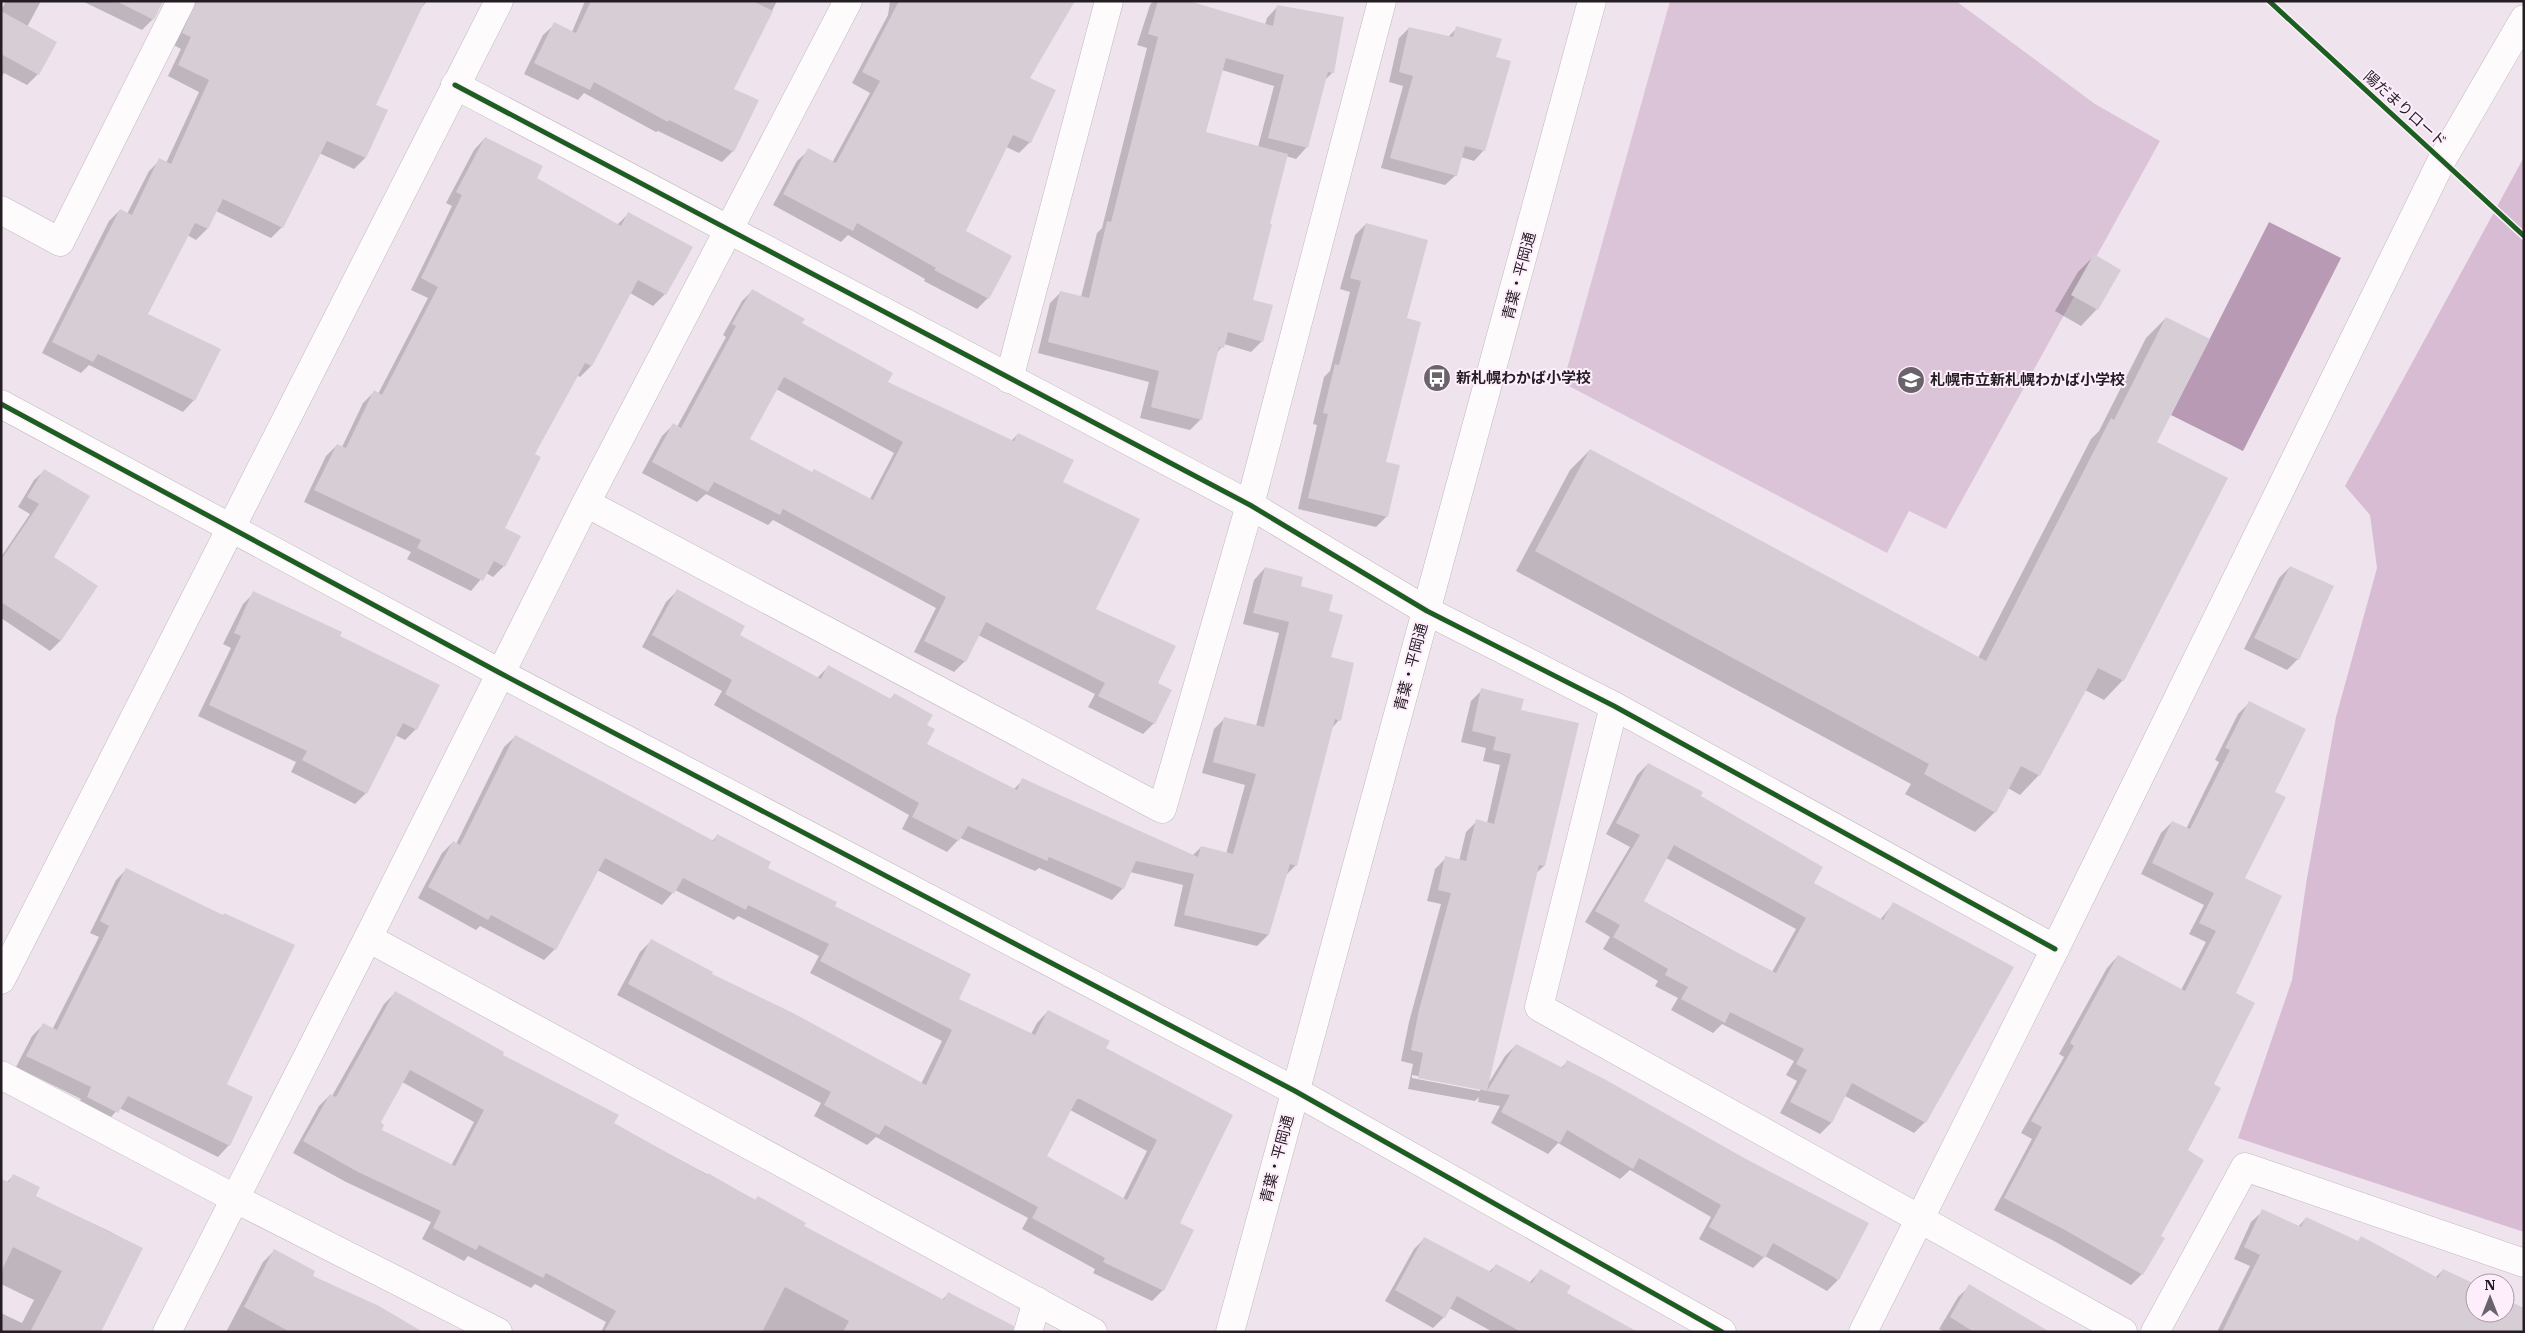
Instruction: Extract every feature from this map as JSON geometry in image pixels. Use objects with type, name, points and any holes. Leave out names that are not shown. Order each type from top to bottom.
[{"type":"street","points":[[1,210],[60,242],[181,1]]},
{"type":"street","points":[[1,980],[498,1]]},
{"type":"street","points":[[167,1332],[368,938],[586,503],[848,1]]},
{"type":"street","points":[[1009,379],[1109,1]]},
{"type":"street","points":[[586,503],[1162,809],[1250,505],[1382,1]]},
{"type":"street","name":"青葉・平岡通","points":[[1230,1332],[1592,1]]},
{"type":"street","points":[[1863,1332],[2055,950],[2442,160],[2524,19]]},
{"type":"street","points":[[455,84],[1250,505],[1427,611],[1614,706],[2055,950]]},
{"type":"street","points":[[1,404],[500,673],[1295,1091],[1722,1332]]},
{"type":"street","points":[[1614,706],[1539,1007],[2123,1332]]},
{"type":"street","points":[[368,938],[1093,1332]]},
{"type":"street","points":[[1,1075],[234,1198],[498,1332]]},
{"type":"street","points":[[2154,1332],[2245,1167],[2524,1263]]},
{"type":"street","points":[[1028,1332],[1037,1301]]},
{"type":"shaded area","points":[[1670,1],[1956,1],[2095,104],[2160,141],[1946,529],[1909,511],[1887,553],[1563,383]]},
{"type":"shaded area","points":[[2524,157],[2524,1232],[2238,1138],[2292,980],[2307,878],[2336,717],[2377,568],[2370,515],[2345,486]]},
{"type":"shaded area","points":[[2269,222],[2341,258],[2243,451],[2171,415]]},
{"type":"building","points":[[116,1],[163,1],[154,20]]},
{"type":"building","points":[[196,1],[425,1],[376,105],[388,110],[366,158],[327,141],[283,228],[223,199],[208,229],[195,223],[148,314],[221,349],[195,401],[98,354],[93,362],[52,342],[120,209],[132,215],[159,158],[171,164],[209,80],[178,65],[191,37],[182,33]]},
{"type":"building","points":[[591,1],[753,1],[773,11],[734,89],[759,100],[734,152],[669,120],[668,122],[594,82],[590,90],[534,63],[554,22],[576,33]]},
{"type":"building","points":[[899,1],[1075,1],[1030,78],[1056,90],[1031,143],[1013,135],[966,231],[1012,256],[989,299],[934,270],[936,268],[857,223],[853,231],[783,194],[808,148],[836,163],[880,81],[862,72]]},
{"type":"building","points":[[1158,1],[1189,1],[1273,26],[1277,5],[1344,17],[1334,73],[1328,72],[1308,148],[1268,138],[1284,75],[1226,58],[1206,132],[1288,154],[1253,300],[1273,305],[1263,342],[1228,332],[1224,348],[1219,347],[1202,420],[1151,407],[1159,371],[1048,342],[1060,291],[1089,298],[1107,221],[1111,222],[1158,37],[1148,34]]},
{"type":"building","points":[[1,11],[57,42],[39,75],[1,54]]},
{"type":"building","points":[[1456,26],[1502,39],[1496,57],[1511,61],[1485,151],[1465,146],[1457,176],[1390,158],[1413,76],[1399,72],[1409,27],[1453,37]]},
{"type":"building","points":[[485,137],[543,166],[537,178],[621,226],[628,212],[693,247],[666,295],[638,280],[592,366],[585,363],[535,454],[541,457],[505,528],[521,536],[505,567],[494,561],[483,581],[417,548],[421,540],[314,490],[337,444],[346,448],[374,390],[382,395],[438,287],[421,278],[462,195],[456,192]]},
{"type":"building","points":[[1366,223],[1428,240],[1407,318],[1421,322],[1386,462],[1400,465],[1388,517],[1308,498],[1328,414],[1323,413],[1335,364],[1339,365],[1361,281],[1350,278]]},
{"type":"building","points":[[2094,254],[2121,270],[2098,310],[2071,295]]},
{"type":"building","points":[[752,289],[805,319],[802,323],[893,373],[888,382],[1014,441],[1018,433],[1074,460],[1063,482],[1140,519],[1096,609],[1176,646],[1158,683],[1172,690],[1155,724],[1098,696],[1105,683],[986,622],[966,662],[924,641],[946,597],[783,509],[780,515],[714,482],[708,492],[652,462],[673,423],[681,428],[736,326],[732,324]],"holes":[[[784,377],[903,442],[873,500],[814,469],[812,472],[750,439]]]},
{"type":"building","points":[[2166,317],[2210,339],[2157,442],[2228,478],[2124,681],[2098,668],[2040,776],[2021,766],[1996,813],[1924,774],[1929,764],[1535,551],[1590,449],[1986,661],[2111,418],[2114,420]]},
{"type":"building","points":[[44,469],[90,496],[54,557],[98,586],[61,641],[1,602],[1,560],[39,504],[27,497]]},
{"type":"building","points":[[2290,566],[2334,586],[2299,660],[2254,638]]},
{"type":"building","points":[[1265,567],[1303,577],[1301,586],[1333,595],[1329,611],[1343,615],[1331,657],[1354,663],[1341,721],[1335,719],[1297,866],[1290,864],[1269,935],[1184,915],[1194,874],[1136,861],[1124,889],[1049,857],[1047,861],[968,826],[959,841],[912,817],[919,803],[725,694],[732,680],[652,635],[677,589],[745,626],[740,635],[821,679],[828,665],[891,699],[894,693],[933,715],[927,725],[935,729],[927,744],[1017,790],[1022,778],[1198,857],[1201,846],[1233,854],[1256,774],[1213,762],[1224,717],[1264,727],[1289,622],[1253,613]]},
{"type":"building","points":[[253,591],[342,632],[340,636],[440,685],[417,730],[403,723],[367,794],[302,760],[307,751],[209,705],[241,636],[234,633]]},
{"type":"building","points":[[1481,688],[1524,699],[1521,710],[1579,723],[1545,866],[1539,865],[1487,1091],[1418,1078],[1423,1053],[1411,1050],[1419,1010],[1451,893],[1438,890],[1445,856],[1466,861],[1476,819],[1494,824],[1511,754],[1493,750],[1496,737],[1472,731]]},
{"type":"building","points":[[2249,701],[2306,729],[2275,792],[2286,797],[2245,878],[2282,896],[2236,993],[2255,1003],[2214,1084],[2221,1088],[2188,1150],[2204,1160],[2161,1236],[2165,1238],[2143,1275],[2065,1230],[2004,1198],[2042,1127],[2031,1121],[2074,1046],[2070,1043],[2118,955],[2185,991],[2216,931],[2199,923],[2214,893],[2152,863],[2172,821],[2190,829],[2230,750],[2225,748]]},
{"type":"building","points":[[515,735],[714,841],[717,834],[771,862],[768,868],[837,902],[835,906],[971,974],[959,999],[1035,1035],[1048,1010],[1110,1041],[1106,1048],[1233,1115],[1180,1223],[1194,1230],[1164,1291],[1103,1262],[1105,1258],[1032,1218],[1038,1207],[885,1125],[879,1135],[824,1105],[831,1092],[628,984],[651,939],[713,972],[712,974],[793,1013],[926,1085],[952,1030],[820,961],[829,944],[748,905],[746,910],[683,878],[674,894],[605,858],[556,950],[491,915],[488,920],[428,887],[453,841],[460,845]],"holes":[[[1077,1099],[1157,1140],[1127,1200],[1047,1156]]]},
{"type":"building","points":[[1648,763],[1703,792],[1701,796],[1823,867],[1814,883],[1883,920],[1893,902],[2014,967],[1926,1123],[1852,1083],[1832,1123],[1790,1102],[1807,1070],[1796,1064],[1804,1049],[1730,1012],[1725,1023],[1681,999],[1688,987],[1665,975],[1668,969],[1613,937],[1620,925],[1595,911],[1640,835],[1616,823]],"holes":[[[1674,845],[1806,918],[1776,973],[1644,901]]]},
{"type":"building","points":[[126,868],[223,915],[224,913],[295,945],[227,1084],[253,1097],[230,1146],[128,1096],[118,1113],[87,1097],[91,1087],[26,1056],[43,1023],[57,1030],[109,926],[100,921]]},
{"type":"building","points":[[395,991],[504,1052],[503,1055],[619,1115],[614,1123],[707,1175],[708,1173],[755,1200],[758,1196],[806,1223],[804,1226],[944,1300],[948,1292],[1014,1326],[1013,1332],[843,1332],[849,1321],[785,1287],[762,1332],[604,1332],[616,1311],[546,1273],[543,1278],[479,1245],[476,1250],[433,1228],[441,1211],[358,1172],[303,1141],[330,1094],[336,1097]],"holes":[[[410,1070],[484,1110],[455,1166],[382,1130],[384,1125],[381,1122]]]},
{"type":"building","points":[[1516,1044],[1563,1068],[1567,1060],[1746,1159],[1869,1223],[1839,1280],[1773,1243],[1765,1258],[1709,1227],[1721,1205],[1639,1158],[1633,1169],[1567,1130],[1560,1143],[1501,1112],[1510,1095],[1487,1091]]},
{"type":"building","points":[[13,1174],[40,1187],[36,1196],[143,1248],[101,1332],[30,1332],[62,1271],[13,1247],[1,1272],[1,1179],[9,1182]]},
{"type":"building","points":[[2262,1209],[2301,1227],[2306,1217],[2358,1241],[2361,1236],[2438,1278],[2443,1269],[2465,1279],[2465,1323],[2515,1323],[2515,1304],[2524,1308],[2524,1332],[2222,1332],[2260,1255],[2244,1247]]},
{"type":"building","points":[[1424,1237],[1491,1272],[1496,1264],[1532,1283],[1540,1269],[1571,1286],[1567,1293],[1638,1332],[1521,1332],[1457,1296],[1445,1318],[1395,1290]]},
{"type":"building","points":[[274,1249],[315,1271],[313,1276],[379,1306],[423,1332],[290,1332],[244,1307]]},
{"type":"building","points":[[1969,1284],[2050,1332],[1974,1332],[1950,1317]]},
{"type":"cycle path","name":"陽だまりロード","points":[[2269,1],[2524,236]]},
{"type":"cycle path","points":[[455,85],[1250,505],[1427,611],[1614,706],[2055,949]]},
{"type":"cycle path","points":[[1,404],[500,673],[1295,1091],[1722,1332]]},
{"type":"place","name":"新札幌わかば小学校","points":[[1437,378]]},
{"type":"place","name":"札幌市立新札幌わかば小学校","points":[[1911,380]]}]
